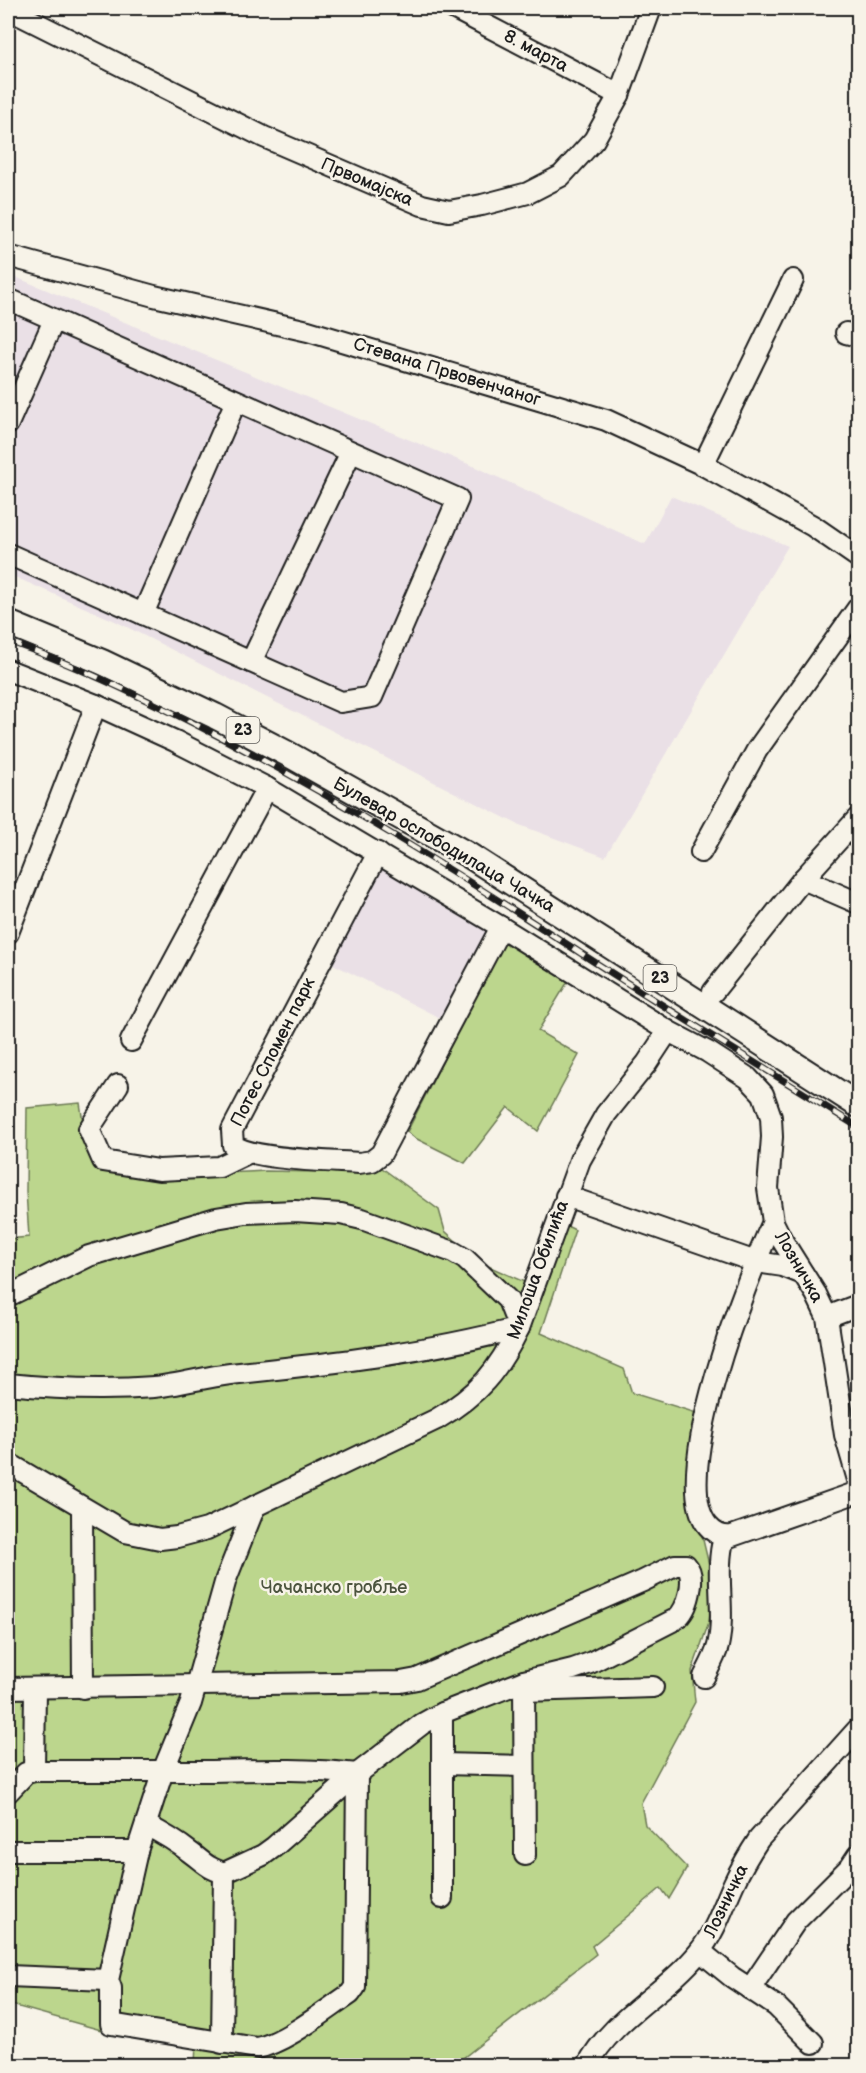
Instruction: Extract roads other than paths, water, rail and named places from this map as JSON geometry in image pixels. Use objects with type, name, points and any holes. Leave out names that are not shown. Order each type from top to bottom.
[{"type":"main road","name":"Булевар ослободилаца Чачка","points":[[8,622],[148,683],[215,716],[288,754],[470,856],[856,1099]]},
{"type":"street","name":"8. марта","points":[[453,8],[619,95]]},
{"type":"street","name":"Првомајска","points":[[8,9],[264,137],[412,201],[449,211],[528,193],[561,176],[594,140],[619,95],[651,8]]},
{"type":"street","name":"Стевана Првовенчаног","points":[[8,256],[154,296],[308,331],[606,420],[704,465],[813,526],[858,557]]},
{"type":"street","points":[[704,465],[793,280]]},
{"type":"street","points":[[8,299],[458,499],[372,697],[341,702],[8,554]]},
{"type":"street","points":[[8,424],[54,320]]},
{"type":"street","points":[[143,614],[236,401]]},
{"type":"street","points":[[251,662],[351,452]]},
{"type":"street","points":[[701,852],[757,750],[858,608]]},
{"type":"street","points":[[8,670],[96,705],[175,741],[267,788],[501,927],[668,1031]]},
{"type":"street","points":[[8,933],[96,705]]},
{"type":"street","points":[[131,1041],[267,788]]},
{"type":"street","points":[[713,992],[803,879],[858,818]]},
{"type":"street","name":"Потес Спомен парк","points":[[378,853],[232,1130],[233,1145],[248,1153],[359,1163],[372,1161],[381,1154],[501,927]]},
{"type":"street","points":[[803,879],[858,903]]},
{"type":"street","name":"Милоша Обилића","points":[[82,1508],[125,1532],[160,1539],[207,1529],[437,1419],[458,1407],[477,1392],[493,1374],[519,1328],[573,1176],[590,1140],[606,1114],[668,1031]]},
{"type":"street","name":"Лозничка","points":[[668,1031],[738,1071],[748,1078],[762,1094],[772,1125],[768,1188],[773,1222],[816,1294],[826,1317],[845,1435],[858,1480]]},
{"type":"street","points":[[118,1085],[89,1129],[103,1161],[159,1170],[219,1167],[248,1153]]},
{"type":"street","points":[[566,1196],[756,1262],[783,1266],[803,1274]]},
{"type":"street","points":[[8,1296],[89,1256],[121,1246],[216,1218],[246,1213],[295,1211],[341,1214],[362,1219],[453,1252],[465,1259],[508,1300],[519,1328],[435,1348],[320,1365],[214,1376],[155,1387],[63,1390],[8,1384]]},
{"type":"street","points":[[773,1222],[756,1262],[715,1382],[698,1453],[697,1484],[702,1517],[712,1530],[724,1537],[858,1492]]},
{"type":"street","points":[[826,1317],[858,1305]]},
{"type":"street","points":[[8,1463],[82,1508],[83,1688]]},
{"type":"street","points":[[255,1506],[226,1579],[191,1703],[163,1771],[137,1851],[108,1980],[111,1988],[111,2024],[249,2048],[266,2047],[350,1994],[355,1987],[357,1774]]},
{"type":"street","points":[[704,1677],[717,1648],[721,1626],[719,1552],[724,1537]]},
{"type":"street","points":[[8,1688],[401,1682],[417,1679],[675,1565],[686,1565],[689,1569],[691,1574],[688,1601],[682,1615],[676,1619],[590,1663],[539,1676],[524,1686],[442,1713],[407,1734],[357,1774],[274,1847],[224,1873],[206,1867],[193,1854],[146,1825]]},
{"type":"street","points":[[524,1686],[653,1687]]},
{"type":"street","points":[[524,1686],[525,1855]]},
{"type":"street","points":[[34,1772],[35,1688]]},
{"type":"street","points":[[442,1713],[442,1898]]},
{"type":"street","name":"Лозничка","points":[[587,2066],[598,2047],[615,2027],[669,1982],[700,1951],[759,1839],[858,1729]]},
{"type":"street","points":[[442,1764],[524,1766]]},
{"type":"street","points":[[8,1792],[26,1773],[34,1772],[279,1770],[357,1774]]},
{"type":"street","points":[[8,1851],[137,1851]]},
{"type":"street","points":[[750,1989],[796,1921],[856,1866]]},
{"type":"street","points":[[222,2043],[224,1873]]},
{"type":"street","points":[[700,1951],[732,1977],[776,2006],[813,2043]]},
{"type":"street","points":[[8,1976],[108,1980]]},
{"type":"railway","points":[[8,641],[56,659],[127,691],[197,725],[296,778],[440,864],[858,1127]]},
{"type":"park label","name":"Чачанско гробље","points":[[334,1587]]}]
